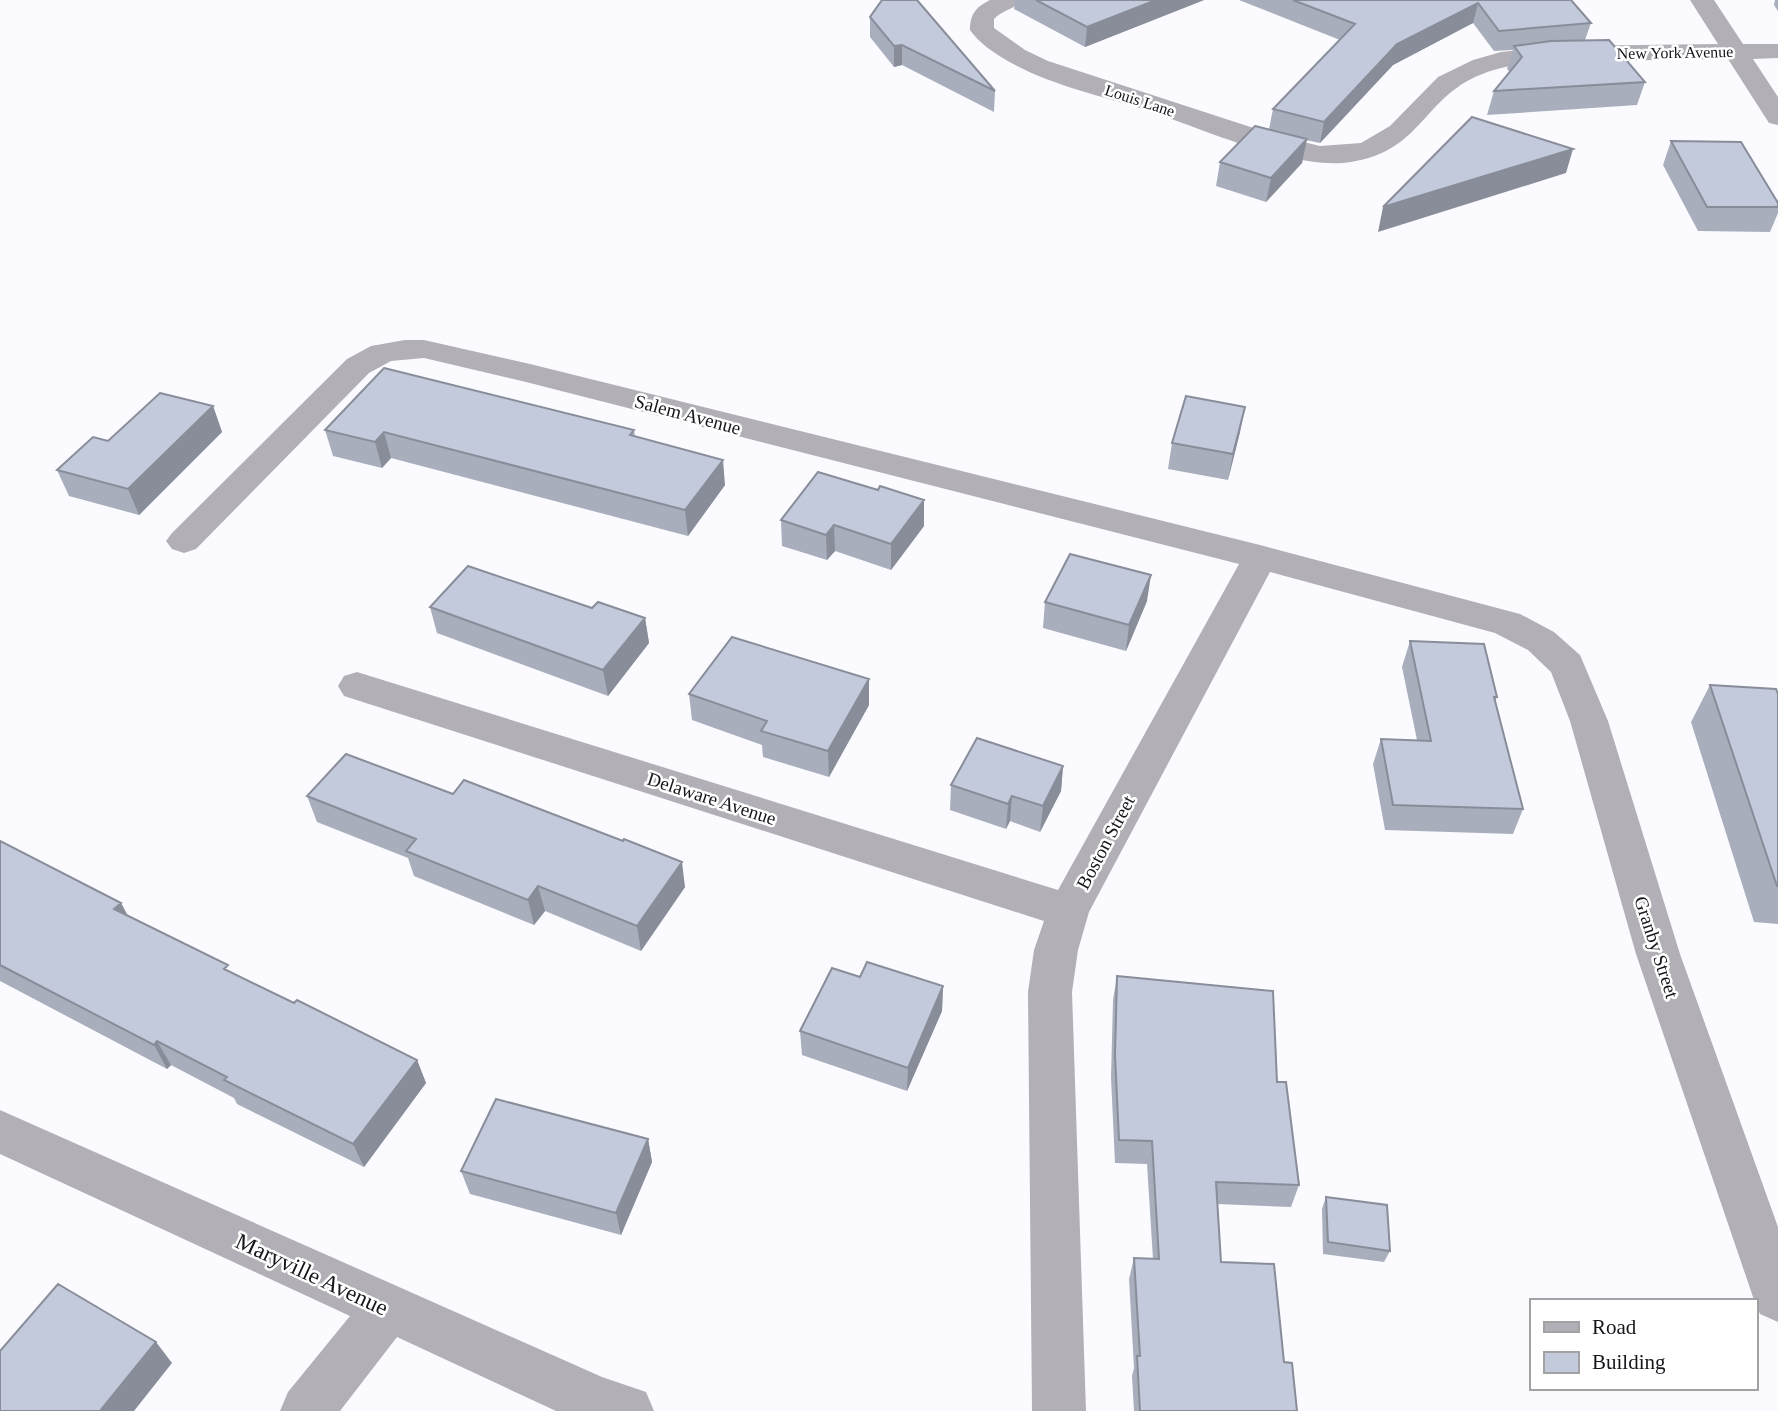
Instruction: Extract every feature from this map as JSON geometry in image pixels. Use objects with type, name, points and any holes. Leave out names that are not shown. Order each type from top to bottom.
[{"type":"street","name":"Louis Lane","points":[[1009,0],[989,10],[982,18],[982,30],[1014,54],[1046,69],[1304,152],[1330,155],[1351,153]]},
{"type":"street","points":[[1702,0],[1778,117]]},
{"type":"street","name":"New York Avenue","points":[[1351,153],[1375,148],[1393,139],[1440,89],[1462,73],[1489,63],[1548,54],[1778,51]]},
{"type":"street","name":"Salem Avenue","points":[[184,541],[358,366],[382,354],[405,349],[424,349],[530,373],[1260,557]]},
{"type":"street","name":"Granby Street","points":[[1260,557],[1507,623],[1541,641],[1567,664],[1589,721],[1658,954],[1778,1297]]},
{"type":"street","name":"Boston Street","points":[[1059,1411],[1050,992],[1056,950],[1068,911],[1260,557]]},
{"type":"street","name":"Delaware Avenue","points":[[357,686],[1068,911]]},
{"type":"street","name":"Maryville Avenue","points":[[0,1131],[387,1309],[598,1403],[626,1411]]},
{"type":"street","points":[[307,1411],[387,1309]]},
{"type":"building","points":[[882,0],[917,0],[995,91],[902,45],[894,46],[870,17]]},
{"type":"building","points":[[1036,0],[1156,0],[1087,27]]},
{"type":"building","points":[[1293,0],[1571,0],[1591,23],[1499,31],[1478,3],[1397,44],[1324,122],[1273,109],[1355,24]]},
{"type":"building","points":[[1609,40],[1645,82],[1494,91],[1522,57],[1514,46],[1551,41]]},
{"type":"building","points":[[1472,117],[1573,149],[1383,207]]},
{"type":"building","points":[[1255,126],[1307,139],[1271,178],[1220,162]]},
{"type":"building","points":[[1671,141],[1741,142],[1778,207],[1707,207]]},
{"type":"building","points":[[384,368],[634,430],[630,435],[723,460],[685,510],[384,432],[375,442],[325,430]]},
{"type":"building","points":[[160,393],[213,406],[128,489],[57,470],[93,437],[108,441]]},
{"type":"building","points":[[1186,396],[1245,407],[1233,454],[1172,443]]},
{"type":"building","points":[[818,472],[878,490],[880,486],[924,500],[891,544],[834,525],[826,535],[781,520]]},
{"type":"building","points":[[1070,554],[1151,575],[1129,625],[1045,602]]},
{"type":"building","points":[[468,566],[592,608],[598,602],[645,618],[603,670],[430,607]]},
{"type":"building","points":[[732,637],[869,679],[828,751],[761,731],[767,721],[689,694]]},
{"type":"building","points":[[1410,641],[1484,644],[1497,697],[1494,697],[1523,809],[1393,805],[1381,739],[1431,741]]},
{"type":"building","points":[[1710,685],[1776,689],[1778,694],[1778,886],[1777,886]]},
{"type":"building","points":[[977,738],[1063,766],[1043,806],[1012,796],[1008,804],[951,785]]},
{"type":"building","points":[[346,754],[453,794],[464,780],[682,862],[637,926],[538,886],[528,900],[406,851],[416,839],[307,796]]},
{"type":"building","points":[[0,841],[121,903],[114,909],[228,965],[224,969],[294,1003],[297,1000],[417,1060],[353,1144],[224,1080],[227,1077],[157,1041],[154,1045],[0,965]]},
{"type":"building","points":[[867,962],[943,986],[908,1068],[800,1031],[832,968],[860,977]]},
{"type":"building","points":[[1117,976],[1273,991],[1277,1082],[1286,1082],[1299,1185],[1216,1182],[1221,1262],[1274,1264],[1284,1362],[1292,1363],[1297,1411],[1140,1411],[1137,1356],[1140,1356],[1134,1258],[1159,1259],[1152,1141],[1119,1140],[1115,1055]]},
{"type":"building","points":[[496,1099],[648,1139],[616,1213],[461,1171]]},
{"type":"building","points":[[1326,1197],[1387,1205],[1390,1251],[1328,1242]]},
{"type":"building","points":[[58,1284],[156,1342],[100,1411],[0,1411],[0,1351]]}]
